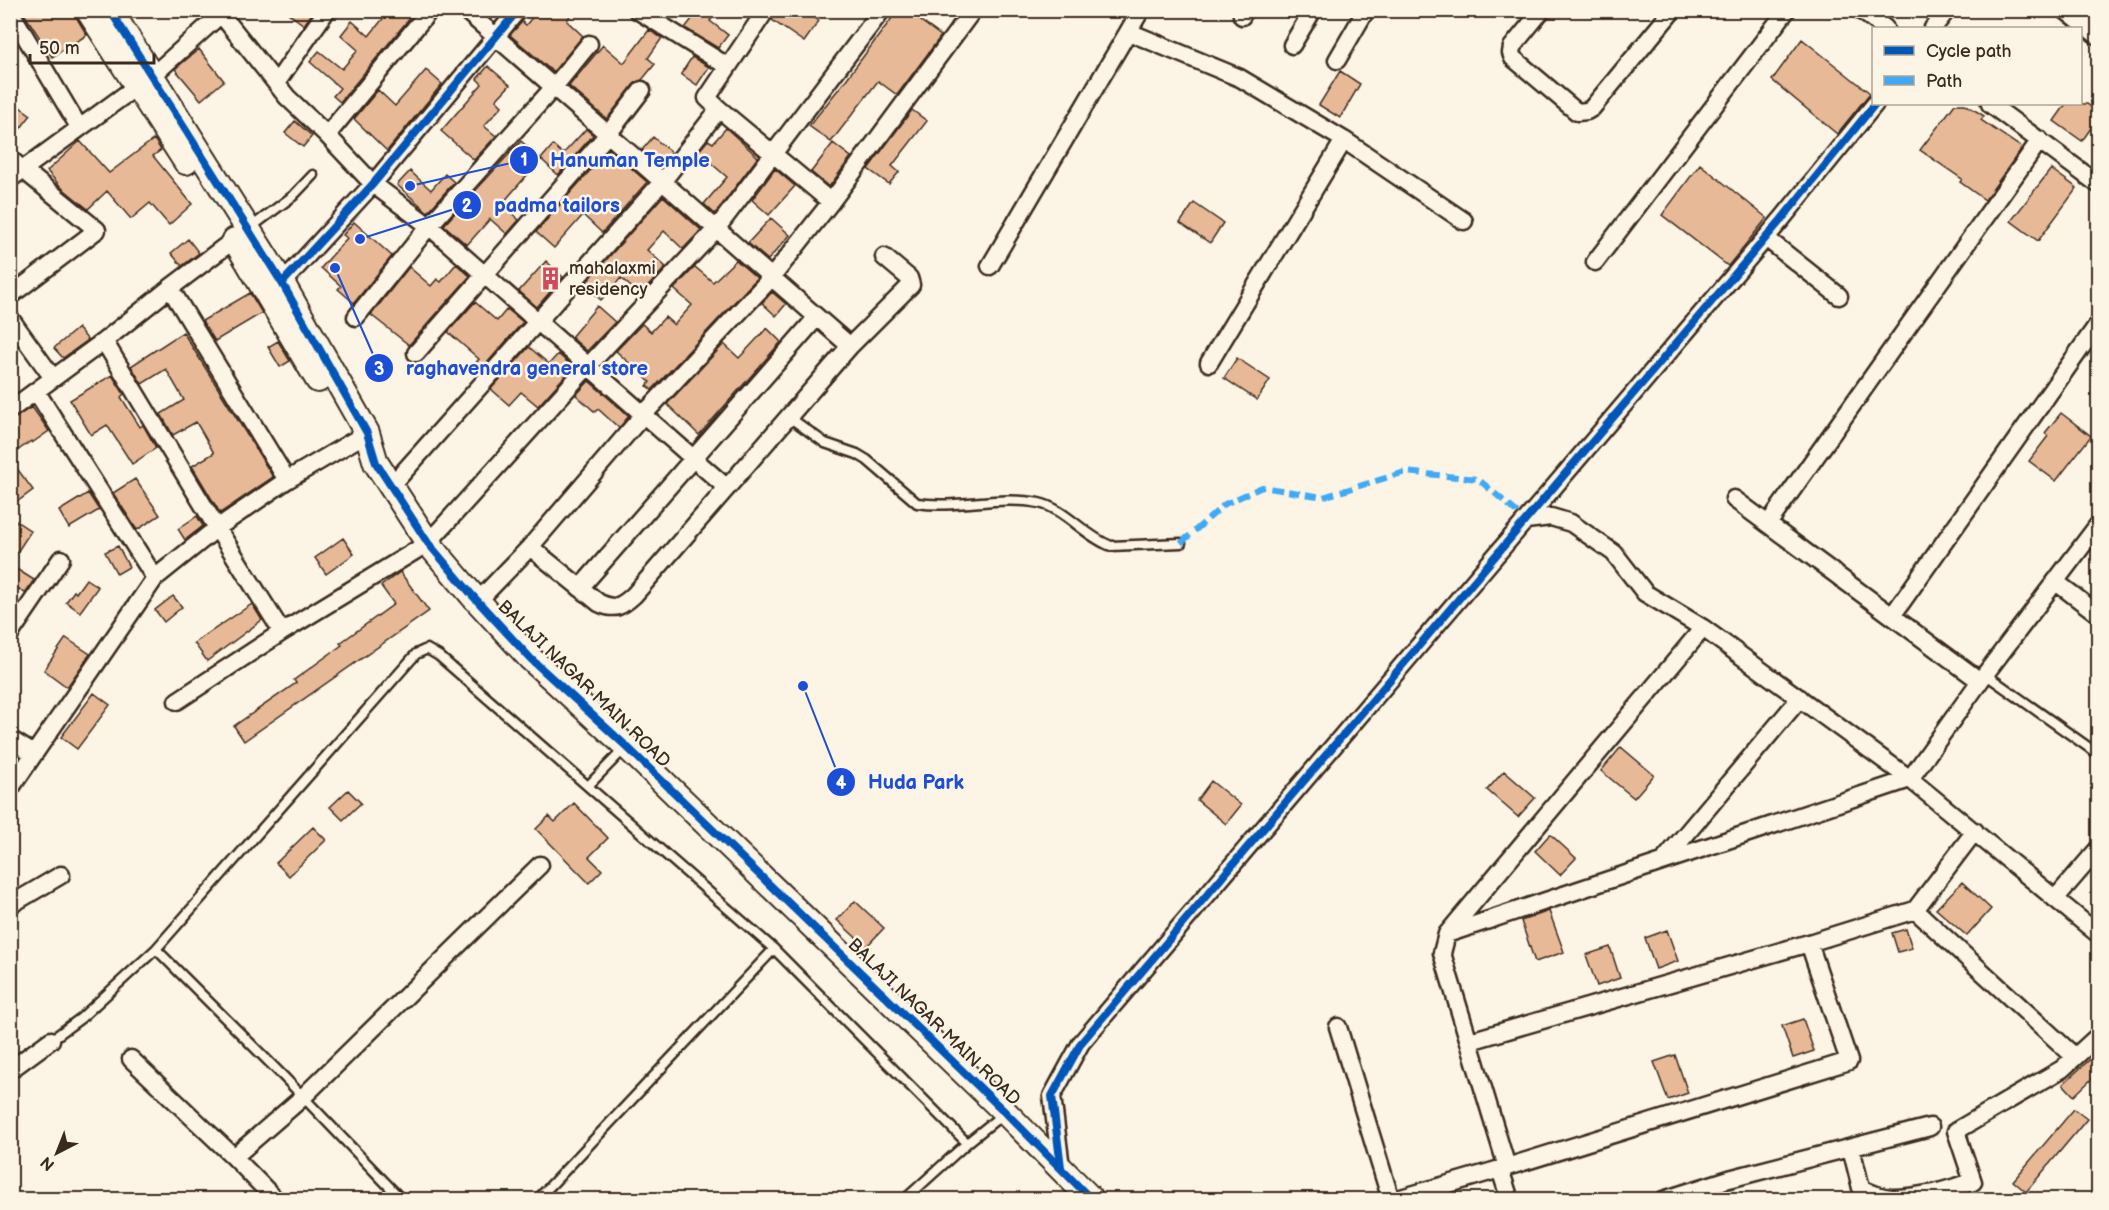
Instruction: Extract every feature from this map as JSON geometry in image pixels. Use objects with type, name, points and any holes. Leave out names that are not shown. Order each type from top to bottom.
[{"type":"street","points":[[88,10],[144,81],[241,235],[360,437]]},
{"type":"street","points":[[110,10],[144,81]]},
{"type":"street","points":[[276,82],[327,10]]},
{"type":"street","points":[[327,135],[430,10]]},
{"type":"street","points":[[465,10],[609,133],[850,346]]},
{"type":"street","points":[[282,283],[373,184],[518,10]]},
{"type":"street","points":[[637,10],[661,16],[727,66]]},
{"type":"street","points":[[177,701],[282,632],[428,543],[717,228],[882,10]]},
{"type":"street","points":[[990,266],[1140,10]]},
{"type":"street","points":[[1293,45],[1313,10]]},
{"type":"street","points":[[1337,60],[1366,10]]},
{"type":"street","points":[[1542,10],[1512,47],[1511,53],[1513,58],[1577,112],[1582,113],[1592,108],[1673,10]]},
{"type":"street","points":[[1595,262],[1788,10]]},
{"type":"street","points":[[1860,10],[1885,27]]},
{"type":"street","points":[[1935,27],[1947,10]]},
{"type":"street","points":[[10,11],[79,127]]},
{"type":"street","points":[[10,180],[144,81],[221,12],[287,97],[373,184],[429,226],[727,488]]},
{"type":"street","points":[[760,13],[707,98],[831,202]]},
{"type":"street","points":[[478,601],[530,547],[644,414],[772,277],[831,202],[965,13]]},
{"type":"street","points":[[1129,32],[1240,78],[1344,140],[1464,221]]},
{"type":"street","points":[[356,317],[429,226],[589,45]]},
{"type":"street","points":[[416,353],[609,133],[642,90]]},
{"type":"street","points":[[1061,1167],[1052,1096],[1081,1043],[1766,238],[1874,105]]},
{"type":"street","points":[[1991,105],[2098,184]]},
{"type":"street","points":[[391,486],[662,182],[719,109]]},
{"type":"street","points":[[1209,363],[1344,140]]},
{"type":"street","points":[[1768,524],[2040,140]]},
{"type":"street","points":[[10,159],[98,230],[10,296]]},
{"type":"street","points":[[241,235],[282,283],[360,437]]},
{"type":"street","points":[[10,410],[104,342],[170,288],[241,235]]},
{"type":"street","points":[[1766,238],[1839,296]]},
{"type":"street","points":[[530,547],[599,603],[610,609],[622,606],[634,596],[850,346],[911,285],[909,278],[884,257]]},
{"type":"street","points":[[170,288],[287,480]]},
{"type":"street","points":[[580,588],[817,317]]},
{"type":"street","points":[[10,318],[53,378]]},
{"type":"street","points":[[1892,616],[2098,324]]},
{"type":"street","points":[[104,342],[282,632]]},
{"type":"street","points":[[36,391],[155,578]]},
{"type":"street","points":[[10,789],[155,578],[217,528],[287,480],[360,437]]},
{"type":"street","name":"BALAJI NAGAR MAIN ROAD","points":[[360,437],[428,543],[531,659],[626,746],[1005,1112],[1092,1200]]},
{"type":"street","points":[[1734,499],[1892,616],[1982,678]]},
{"type":"street","points":[[1526,520],[1551,518],[1571,523],[1614,553],[1644,593],[1703,628],[1910,779],[2098,934]]},
{"type":"street","points":[[1447,934],[1910,779],[1982,678],[2098,525]]},
{"type":"street","points":[[10,634],[61,559]]},
{"type":"street","points":[[2056,582],[2098,614]]},
{"type":"street","points":[[1510,1200],[1504,1168],[1470,1041],[1442,953],[1447,934],[1703,628]]},
{"type":"street","points":[[1666,859],[1800,698]]},
{"type":"street","points":[[10,739],[34,754]]},
{"type":"street","points":[[1470,1041],[1915,910],[1975,831]]},
{"type":"street","points":[[2055,899],[2098,849]]},
{"type":"street","points":[[234,1157],[303,1097],[540,865]]},
{"type":"street","points":[[10,905],[61,874]]},
{"type":"street","points":[[1915,910],[2075,1057]]},
{"type":"street","points":[[1338,1027],[1392,1200],[1504,1168],[1849,1061],[1809,943]]},
{"type":"street","points":[[1851,1148],[1861,1188],[1872,1194],[1893,1199],[1935,1196],[1973,1182],[1956,1131],[2062,1069],[2098,1036]]},
{"type":"street","points":[[10,1070],[51,1040]]},
{"type":"street","points":[[131,1059],[276,1200]]},
{"type":"street","points":[[1663,1200],[1729,1179],[1930,1127]]},
{"type":"lane","points":[[241,235],[293,196],[313,175]]},
{"type":"lane","points":[[789,417],[825,443],[867,459],[917,503],[1030,502],[1055,509],[1101,543],[1110,546],[1181,543]]},
{"type":"lane","points":[[51,1040],[81,1018],[156,949],[416,654],[427,649],[439,656],[774,949],[967,1143]]},
{"type":"lane","points":[[1982,678],[2098,754]]},
{"type":"lane","points":[[588,786],[626,746]]},
{"type":"lane","points":[[156,949],[402,1200]]},
{"type":"lane","points":[[537,1200],[774,949]]},
{"type":"lane","points":[[904,1200],[1005,1112]]},
{"type":"building","points":[[26,10],[72,10],[87,35],[52,57],[23,12]]},
{"type":"building","points":[[284,10],[311,10],[313,12],[304,25]]},
{"type":"building","points":[[390,10],[399,10],[409,19],[340,102],[333,96],[340,88],[310,62],[319,51],[342,69],[358,50],[341,35],[352,21],[369,36]]},
{"type":"building","points":[[538,10],[573,10],[567,21],[583,36],[553,72],[510,35],[522,22],[526,25]]},
{"type":"building","points":[[699,10],[719,10],[710,21],[728,35],[718,48],[685,28]]},
{"type":"building","points":[[778,10],[804,10],[819,21],[804,42],[772,20]]},
{"type":"building","points":[[898,10],[929,10],[921,21],[941,36],[897,95],[878,81],[831,142],[809,126]]},
{"type":"building","points":[[649,30],[662,38],[648,58],[655,64],[642,80],[634,84],[607,119],[569,86],[603,45],[624,63]]},
{"type":"building","points":[[1802,39],[1870,93],[1837,134],[1772,80]]},
{"type":"building","points":[[199,49],[224,81],[201,100],[175,69]]},
{"type":"building","points":[[692,57],[709,67],[697,85],[681,74]]},
{"type":"building","points":[[488,66],[510,85],[496,100],[502,106],[484,126],[496,136],[474,160],[441,131],[482,84],[477,79]]},
{"type":"building","points":[[426,70],[442,84],[387,151],[354,119],[378,90],[395,106]]},
{"type":"building","points":[[1340,71],[1360,84],[1340,118],[1319,105]]},
{"type":"building","points":[[10,100],[31,115],[10,142]]},
{"type":"building","points":[[2087,104],[2098,112],[2098,118],[2082,141],[2054,121],[2065,105]]},
{"type":"building","points":[[1954,105],[1967,105],[1984,116],[1981,120],[2022,148],[1985,200],[1960,182],[1962,179],[1920,150]]},
{"type":"building","points":[[912,110],[927,121],[892,166],[899,172],[889,184],[868,169]]},
{"type":"building","points":[[295,121],[312,136],[303,147],[285,133]]},
{"type":"building","points":[[726,128],[758,157],[715,214],[704,204],[727,177],[698,152],[708,140],[713,143]]},
{"type":"building","points":[[586,129],[593,135],[558,175],[541,159],[553,145],[563,154]]},
{"type":"building","points":[[653,137],[672,153],[661,166],[642,150]]},
{"type":"building","points":[[154,139],[161,150],[153,156],[192,204],[169,225],[150,203],[131,219],[107,191],[88,209],[61,187],[47,171],[80,141],[109,173]]},
{"type":"building","points":[[521,141],[541,159],[502,204],[519,220],[507,234],[490,219],[467,245],[444,225]]},
{"type":"building","points":[[833,143],[851,157],[829,187],[811,172]]},
{"type":"building","points":[[609,149],[647,182],[602,233],[583,215],[554,248],[536,232]]},
{"type":"building","points":[[1700,164],[1767,218],[1728,266],[1662,215]]},
{"type":"building","points":[[775,169],[795,186],[769,215],[752,200]]},
{"type":"building","points":[[2051,169],[2077,188],[2038,241],[2011,221]]},
{"type":"building","points":[[410,171],[431,190],[445,174],[454,182],[428,212],[397,185]]},
{"type":"building","points":[[663,196],[701,230],[683,249],[664,231],[647,250],[666,267],[640,295],[621,278],[601,300],[584,285]]},
{"type":"building","points":[[1194,203],[1223,223],[1210,243],[1180,223]]},
{"type":"building","points":[[771,218],[790,235],[768,260],[748,243]]},
{"type":"building","points":[[354,222],[392,256],[354,303],[338,289],[341,286],[321,268],[347,238],[343,235]]},
{"type":"building","points":[[188,239],[199,253],[182,266],[171,253]]},
{"type":"building","points":[[736,260],[757,278],[652,390],[647,386],[650,382],[616,351],[642,324],[651,332],[665,317],[674,325],[692,305],[674,289],[695,267],[713,282]]},
{"type":"building","points":[[546,261],[563,277],[537,307],[519,291]]},
{"type":"building","points":[[456,264],[470,276],[409,345],[371,315],[409,267],[431,286],[437,279],[441,282]]},
{"type":"building","points":[[772,292],[786,304],[776,316],[762,303]]},
{"type":"building","points":[[250,293],[262,313],[215,341],[202,321]]},
{"type":"building","points":[[475,302],[497,321],[507,309],[523,322],[479,372],[473,366],[479,359],[448,332]]},
{"type":"building","points":[[597,306],[615,322],[587,351],[571,337]]},
{"type":"building","points":[[78,328],[88,340],[63,358],[54,348]]},
{"type":"building","points":[[767,328],[781,342],[699,435],[667,404],[724,344],[739,358]]},
{"type":"building","points":[[183,332],[273,477],[220,513],[192,466],[214,453],[196,422],[173,435],[161,414],[184,400],[166,369],[142,384],[131,366]]},
{"type":"building","points":[[278,341],[290,361],[280,367],[268,347]]},
{"type":"building","points":[[529,347],[549,364],[558,354],[573,367],[538,406],[521,392],[509,405],[491,389]]},
{"type":"building","points":[[1237,358],[1270,380],[1257,400],[1224,378]]},
{"type":"building","points":[[112,375],[124,394],[121,397],[140,427],[143,425],[156,448],[132,464],[107,425],[91,435],[70,400]]},
{"type":"building","points":[[589,381],[629,416],[619,428],[598,409],[595,412],[576,395]]},
{"type":"building","points":[[32,407],[49,431],[10,456],[10,420]]},
{"type":"building","points":[[2061,413],[2091,436],[2056,481],[2029,461],[2048,436],[2045,433]]},
{"type":"building","points":[[10,459],[33,490],[10,507]]},
{"type":"building","points":[[135,479],[160,515],[137,530],[113,493]]},
{"type":"building","points":[[88,493],[99,510],[69,528],[59,511]]},
{"type":"building","points":[[197,516],[203,526],[185,540],[178,529]]},
{"type":"building","points":[[10,517],[31,531],[10,563]]},
{"type":"building","points":[[343,538],[354,554],[326,574],[315,558]]},
{"type":"building","points":[[118,546],[129,567],[117,574],[105,552]]},
{"type":"building","points":[[10,565],[34,580],[25,593],[10,584]]},
{"type":"building","points":[[400,572],[429,611],[244,741],[234,726],[296,683],[294,680],[394,604],[381,586]]},
{"type":"building","points":[[86,579],[98,587],[80,612],[66,602]]},
{"type":"building","points":[[173,596],[182,607],[164,622],[155,610]]},
{"type":"building","points":[[252,604],[262,620],[207,661],[194,643]]},
{"type":"building","points":[[66,638],[90,654],[67,687],[44,670]]},
{"type":"building","points":[[94,693],[110,705],[77,749],[61,737]]},
{"type":"building","points":[[1621,747],[1654,775],[1634,798],[1601,771]]},
{"type":"building","points":[[1504,771],[1535,798],[1518,817],[1487,790]]},
{"type":"building","points":[[1211,781],[1241,805],[1226,824],[1197,800]]},
{"type":"building","points":[[348,790],[361,803],[343,820],[330,807]]},
{"type":"building","points":[[574,803],[608,838],[589,857],[602,870],[589,883],[536,829],[549,816],[555,822]]},
{"type":"building","points":[[313,827],[326,840],[289,876],[276,863]]},
{"type":"building","points":[[1550,834],[1576,858],[1560,875],[1535,851]]},
{"type":"building","points":[[1962,882],[1991,909],[1967,936],[1936,909]]},
{"type":"building","points":[[855,901],[884,928],[866,947],[837,920]]},
{"type":"building","points":[[1549,911],[1564,952],[1535,962],[1521,921]]},
{"type":"building","points":[[1906,929],[1912,948],[1898,952],[1892,933]]},
{"type":"building","points":[[1667,930],[1678,961],[1656,969],[1645,938]]},
{"type":"building","points":[[1610,947],[1620,978],[1597,986],[1586,955]]},
{"type":"building","points":[[1803,1019],[1814,1051],[1793,1058],[1782,1026]]},
{"type":"building","points":[[2098,1052],[2098,1073],[2074,1096],[2063,1084]]},
{"type":"building","points":[[1675,1055],[1688,1093],[1668,1100],[1654,1062]]},
{"type":"building","points":[[2074,1109],[2087,1119],[2026,1192],[2013,1181]]},
{"type":"marked path","points":[[1181,543],[1225,504],[1262,487],[1323,497],[1405,472],[1478,479],[1526,520]]},
{"type":"cycle path","points":[[110,10],[282,283],[367,433],[376,463],[428,543],[531,659],[626,746],[1005,1112],[1092,1200]]},
{"type":"cycle path","points":[[282,283],[373,184],[518,10]]},
{"type":"cycle path","points":[[1061,1167],[1052,1096],[1081,1043],[1781,220],[1874,105]]},
{"type":"place","name":"Hanuman Temple","points":[[410,186]]},
{"type":"place","name":"padma tailors","points":[[360,239]]},
{"type":"place","name":"raghavendra general store","points":[[335,268]]},
{"type":"place","name":"mahalaxmi residency","points":[[551,278]]},
{"type":"place","name":"Huda Park","points":[[803,686]]}]
